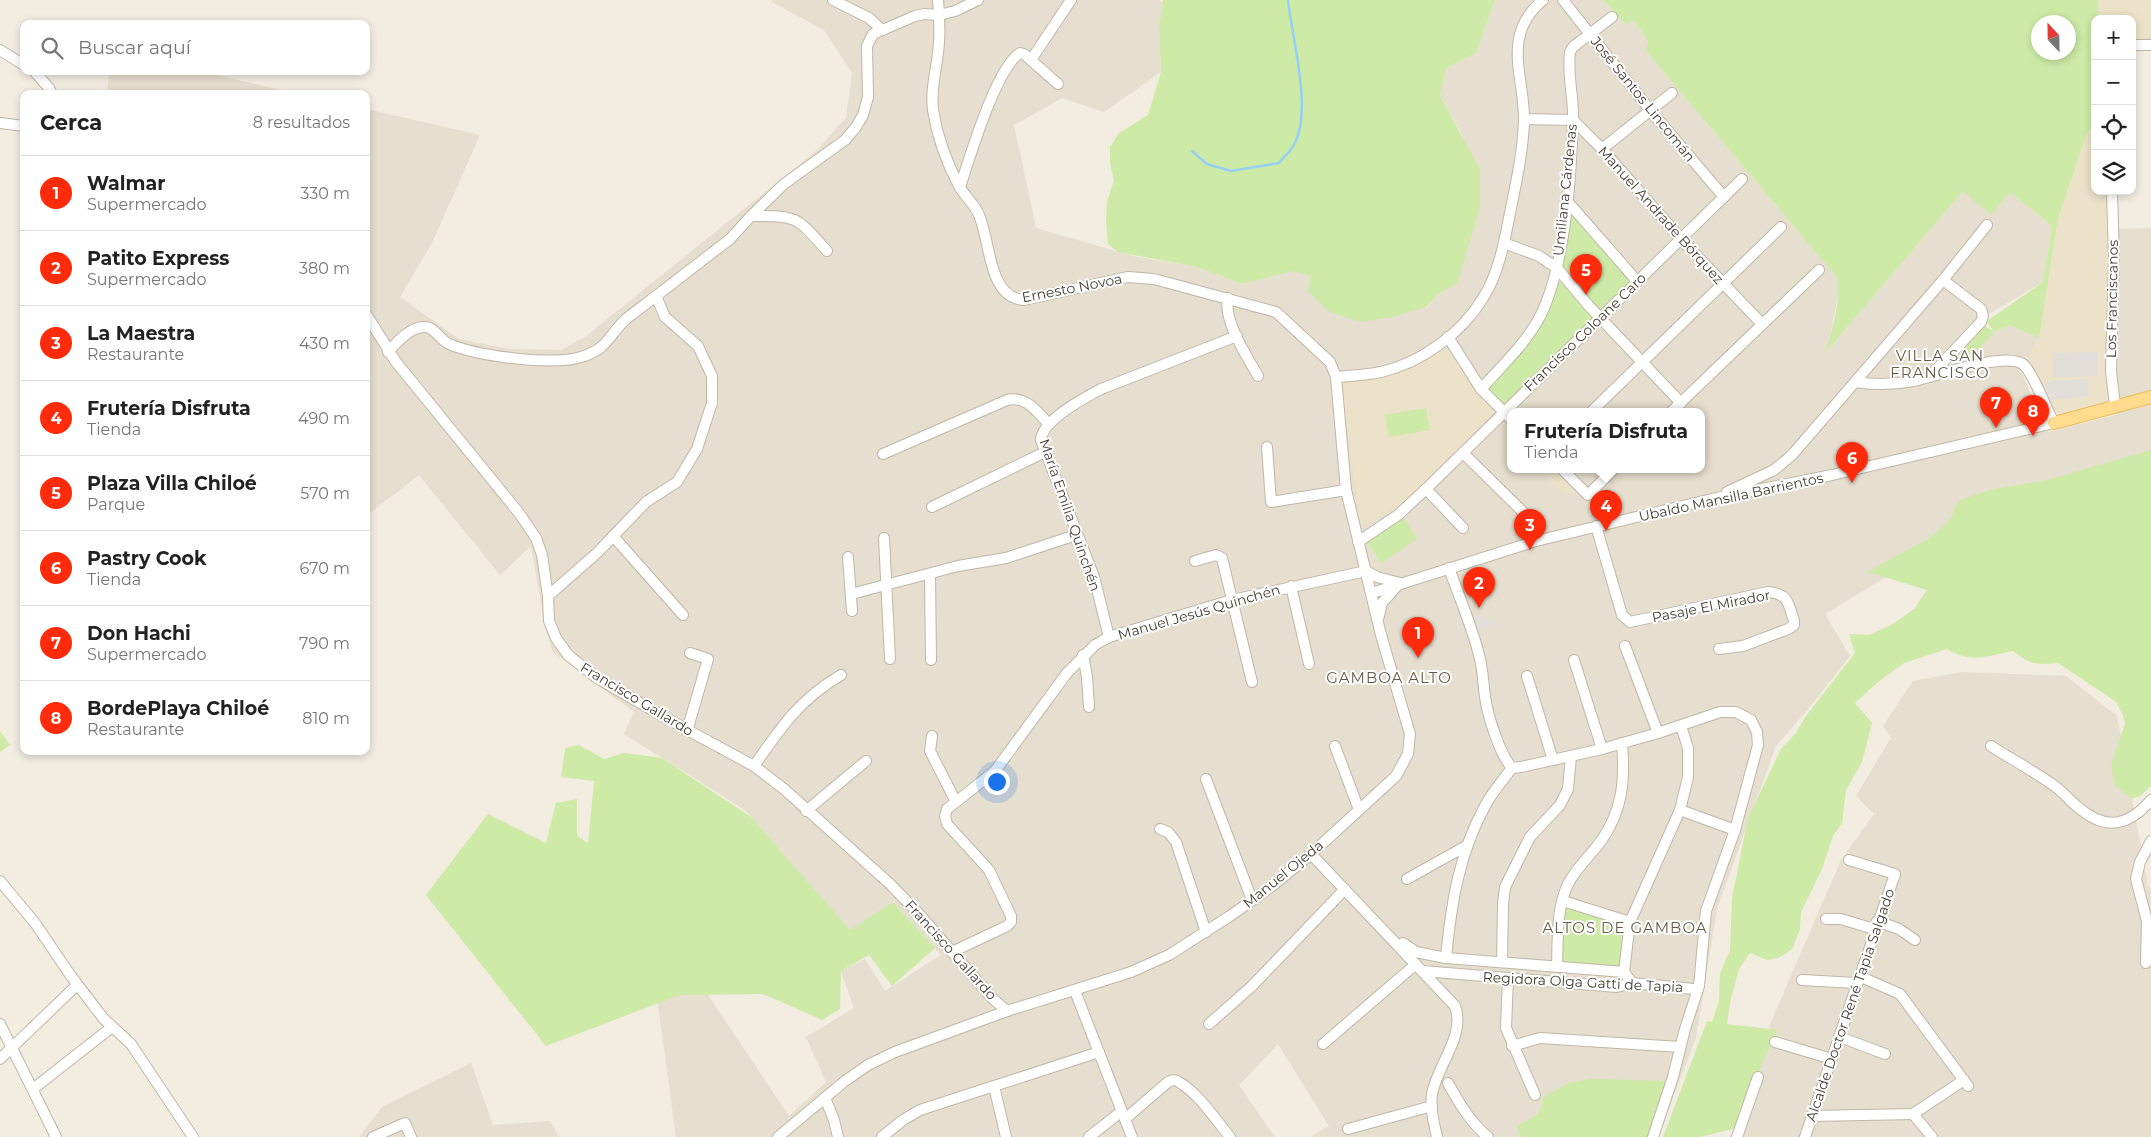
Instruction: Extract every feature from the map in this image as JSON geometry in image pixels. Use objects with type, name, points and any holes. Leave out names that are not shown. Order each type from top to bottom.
[{"type":"main road","name":"Ubaldo Mansilla Barrientos","points":[[2054,423],[2151,397]]},
{"type":"street","points":[[833,0],[869,18],[882,30]]},
{"type":"street","name":"Ernesto Novoa","points":[[938,0],[940,42],[935,66],[933,110],[942,147],[960,186],[978,211],[993,269],[1008,293],[1016,299],[1024,300],[1128,277],[1154,279],[1192,291],[1228,298],[1276,312],[1330,362],[1336,378],[1346,490],[1379,622]]},
{"type":"street","points":[[388,352],[402,338],[424,326],[432,328],[446,342],[462,349],[507,358],[572,360],[600,349],[625,320],[724,244],[784,184],[846,140],[863,114],[868,97],[867,46],[873,34],[914,16],[924,14],[939,15],[955,11],[978,0]]},
{"type":"street","points":[[1031,60],[1071,0]]},
{"type":"street","points":[[1336,378],[1381,372],[1415,359],[1448,337],[1483,298],[1494,274],[1504,243],[1518,168],[1524,119],[1517,58],[1518,41],[1525,22],[1542,0]]},
{"type":"street","name":"José Santos Lincomán","points":[[1563,0],[1650,110],[1724,197]]},
{"type":"street","name":"Umiliana Cárdenas","points":[[1481,389],[1530,333],[1543,311],[1557,268],[1567,201],[1573,120],[1570,52],[1573,47],[1612,17]]},
{"type":"street","points":[[2136,45],[2151,45]]},
{"type":"street","points":[[0,50],[20,62]]},
{"type":"street","points":[[960,186],[988,104],[1008,65],[1015,56],[1020,53],[1031,60],[1058,84]]},
{"type":"street","points":[[38,75],[50,90]]},
{"type":"street","points":[[1602,149],[1672,93]]},
{"type":"street","points":[[1524,119],[1573,120]]},
{"type":"street","name":"Manuel Andrade Bórquez","points":[[1573,120],[1602,149],[1681,239],[1762,324]]},
{"type":"street","points":[[0,123],[20,126]]},
{"type":"street","name":"Francisco Coloane Caro","points":[[1514,408],[1600,318],[1742,179]]},
{"type":"street","name":"Los Franciscanos","points":[[2112,195],[2114,258],[2111,371],[2115,406]]},
{"type":"street","points":[[1567,201],[1637,281]]},
{"type":"street","points":[[750,216],[785,216],[797,220],[827,251]]},
{"type":"street","points":[[1712,499],[1766,474],[1784,462],[1943,280],[1987,225]]},
{"type":"street","points":[[1595,408],[1780,226]]},
{"type":"street","points":[[1504,243],[1539,256],[1557,268],[1600,318],[1681,402]]},
{"type":"street","points":[[1675,408],[1819,270]]},
{"type":"street","points":[[1929,377],[1980,322],[1983,316],[1980,309],[1943,280]]},
{"type":"street","points":[[548,596],[613,536],[646,502],[676,482],[697,448],[712,403],[712,376],[698,346],[665,317],[656,296]]},
{"type":"street","points":[[1228,298],[1227,312],[1258,376]]},
{"type":"street","name":"Francisco Gallardo","points":[[370,321],[388,352],[519,514],[536,538],[542,555],[548,596],[549,621],[556,638],[568,655],[597,678],[754,766],[784,789],[806,812],[890,884],[993,999],[1006,1011]]},
{"type":"street","name":"María Emilia Quinchén","points":[[1108,637],[1094,577],[1076,535],[1045,452],[1041,436],[1049,424],[1079,400],[1100,389],[1237,336]]},
{"type":"street","points":[[1448,337],[1481,389],[1507,415]]},
{"type":"street","points":[[1855,382],[1884,384],[1929,377],[1998,360],[2015,360],[2026,368],[2054,423]]},
{"type":"street","points":[[883,454],[1007,400],[1016,398],[1025,400],[1049,424]]},
{"type":"street","name":"Francisco Coloane Caro","points":[[1358,542],[1398,515],[1463,453],[1507,415]]},
{"type":"street","name":"Ubaldo Mansilla Barrientos","points":[[1372,594],[1400,583],[1536,541],[1712,499],[1832,475],[2054,423]]},
{"type":"street","points":[[1267,447],[1270,502],[1346,490]]},
{"type":"street","points":[[932,507],[1045,452]]},
{"type":"street","points":[[1463,453],[1525,514],[1536,541]]},
{"type":"street","points":[[1567,473],[1588,494],[1610,473]]},
{"type":"street","points":[[1426,489],[1463,528]]},
{"type":"street","name":"Pasaje El Mirador","points":[[1596,526],[1622,616],[1630,622],[1768,592],[1780,593],[1785,597],[1794,625],[1743,646],[1719,649]]},
{"type":"street","points":[[851,594],[958,566],[1006,558],[1076,535]]},
{"type":"street","points":[[613,536],[683,615]]},
{"type":"street","points":[[884,538],[888,584],[890,659]]},
{"type":"street","points":[[1195,561],[1216,556],[1222,558],[1252,682]]},
{"type":"street","points":[[848,557],[852,611]]},
{"type":"street","points":[[1449,568],[1478,652],[1483,670],[1485,698],[1494,727],[1504,755],[1512,768]]},
{"type":"street","points":[[1366,571],[1377,577],[1400,583],[1382,603],[1379,622]]},
{"type":"street","name":"Manuel Jesús Quinchén","points":[[952,952],[1007,926],[1011,922],[1011,916],[989,870],[947,824],[945,816],[947,809],[995,770],[1055,688],[1084,655],[1108,637],[1232,600],[1366,571]]},
{"type":"street","points":[[930,574],[931,660]]},
{"type":"street","points":[[1290,586],[1309,664]]},
{"type":"street","name":"Manuel Ojeda","points":[[778,1137],[868,1065],[895,1052],[1006,1011],[1076,991],[1148,966],[1206,932],[1252,900],[1311,854],[1396,776],[1405,762],[1410,742],[1408,724],[1379,622]]},
{"type":"street","points":[[1625,646],[1658,733]]},
{"type":"street","points":[[687,730],[708,659],[690,653]]},
{"type":"street","points":[[1084,655],[1088,677],[1089,708]]},
{"type":"street","points":[[1574,660],[1602,749]]},
{"type":"street","points":[[754,766],[795,710],[817,691],[841,675]]},
{"type":"street","points":[[1526,676],[1553,760]]},
{"type":"street","name":"Regidora Olga Gatti de Tapia","points":[[1419,967],[1508,979],[1617,987],[1632,983],[1694,989],[1697,992],[1703,964],[1706,911],[1735,830],[1758,745],[1758,738],[1755,725],[1751,720],[1736,712],[1720,712],[1681,726]]},
{"type":"street","points":[[1446,958],[1450,910],[1466,846],[1486,805],[1512,768],[1571,757],[1681,726],[1688,748],[1688,777],[1680,810],[1630,922],[1624,972],[1632,983]]},
{"type":"street","points":[[932,736],[930,751],[956,802]]},
{"type":"street","points":[[1557,967],[1559,919],[1563,901],[1574,874],[1602,840],[1617,810],[1624,784],[1622,743]]},
{"type":"street","points":[[1335,746],[1359,810]]},
{"type":"street","points":[[1991,746],[2057,788],[2078,808],[2099,821],[2118,822],[2130,819],[2140,814],[2151,800]]},
{"type":"street","points":[[1502,962],[1505,887],[1530,837],[1560,805],[1568,789],[1571,757]]},
{"type":"street","points":[[806,812],[866,761]]},
{"type":"street","points":[[1206,779],[1252,900]]},
{"type":"street","points":[[1680,810],[1735,830]]},
{"type":"street","points":[[1160,829],[1168,832],[1176,842],[1206,932]]},
{"type":"street","points":[[2146,962],[2146,921],[2136,879],[2140,862],[2151,841]]},
{"type":"street","points":[[1407,880],[1466,846]]},
{"type":"street","points":[[1311,854],[1450,1000],[1458,1013],[1457,1029],[1434,1085],[1432,1106],[1437,1137]]},
{"type":"street","name":"Alcalde Doctor René Tapia Salgado","points":[[1805,1137],[1895,874],[1849,860]]},
{"type":"street","points":[[0,881],[35,923],[102,1018],[131,1044],[193,1137]]},
{"type":"street","points":[[1209,1024],[1252,986],[1344,889]]},
{"type":"street","points":[[1563,901],[1630,922]]},
{"type":"street","points":[[1826,919],[1841,919],[1899,929],[1915,940]]},
{"type":"street","points":[[1385,931],[1416,952],[1446,958],[1624,972]]},
{"type":"street","points":[[1323,1044],[1419,967]]},
{"type":"street","points":[[1508,979],[1506,1028],[1512,1046],[1535,1095]]},
{"type":"street","points":[[1802,980],[1858,979],[1900,994],[1966,1083],[1914,1114],[1813,1116]]},
{"type":"street","points":[[0,1059],[77,985]]},
{"type":"street","points":[[1076,991],[1132,1137]]},
{"type":"street","points":[[1653,1137],[1673,1077],[1697,992]]},
{"type":"street","points":[[0,1024],[56,1137]]},
{"type":"street","points":[[33,1089],[112,1027]]},
{"type":"street","points":[[1840,1037],[1885,1054]]},
{"type":"street","points":[[1512,1046],[1540,1038],[1680,1047]]},
{"type":"street","points":[[1775,1042],[1832,1059]]},
{"type":"street","points":[[882,1137],[903,1120],[920,1110],[1100,1052]]},
{"type":"street","points":[[1737,1137],[1758,1077]]},
{"type":"street","points":[[1089,1137],[1173,1080],[1178,1081],[1195,1097],[1230,1137]]},
{"type":"street","points":[[1448,1083],[1462,1108],[1488,1137]]},
{"type":"street","points":[[994,1086],[1006,1137]]},
{"type":"street","points":[[825,1098],[834,1120],[838,1137]]},
{"type":"street","points":[[1348,1129],[1432,1106]]},
{"type":"street","points":[[1914,1114],[1932,1137]]},
{"type":"street","points":[[373,1137],[405,1123],[411,1137]]},
{"type":"shaded area","points":[[772,0],[1159,0],[1163,3],[1159,27],[1161,72],[1104,112],[1062,98],[1014,125],[1036,228],[1133,256],[1197,267],[1243,284],[1292,270],[1426,308],[1439,293],[1457,283],[1462,134],[1440,96],[1446,68],[1476,53],[1495,0],[1603,0],[1613,12],[1634,19],[1648,40],[1646,51],[1835,275],[1839,285],[1838,295],[1827,351],[1963,191],[1991,214],[2010,192],[2052,226],[2043,282],[1979,320],[1923,384],[1981,369],[1971,358],[1994,332],[2010,325],[2039,338],[2026,361],[1999,355],[2013,367],[2020,369],[2048,432],[2116,415],[2119,399],[2115,371],[2117,229],[2151,228],[2151,458],[1932,549],[1825,614],[1850,656],[1776,746],[1717,909],[1696,1038],[1658,1137],[1310,1137],[1329,1126],[1278,1044],[1239,1085],[1275,1137],[676,1137],[656,990],[702,986],[789,1116],[826,1082],[806,1037],[854,1008],[841,971],[865,959],[885,991],[941,955],[893,902],[854,935],[745,810],[624,734],[634,712],[553,652],[545,626],[531,546],[500,575],[419,475],[370,513],[370,110],[480,135],[432,243],[400,297],[459,339],[509,349],[561,350],[585,337],[816,151],[846,118],[852,73],[824,30],[772,2]]},
{"type":"shaded area","points":[[2098,0],[2151,0],[2151,42],[2136,42],[2136,15],[2099,15]]},
{"type":"shaded area","points":[[109,75],[216,75],[281,90],[107,90]]},
{"type":"shaded area","points":[[2091,127],[2091,195],[2108,195],[2110,260],[2107,372],[2110,403],[2060,415],[2052,407],[2026,361],[2039,338],[2058,219],[2086,136]]},
{"type":"shaded area","points":[[1446,345],[1471,385],[1495,411],[1438,471],[1401,505],[1364,526],[1360,522],[1341,383],[1390,375],[1414,366],[1434,355]]},
{"type":"shaded area","points":[[2098,352],[2098,376],[2053,377],[2053,353]]},
{"type":"shaded area","points":[[2087,379],[2089,396],[2050,400],[2044,384],[2051,381]]},
{"type":"shaded area","points":[[1553,473],[1563,473],[1582,491],[1564,494],[1546,479]]},
{"type":"shaded area","points":[[1481,615],[1482,619],[1489,617],[1492,626],[1479,630],[1475,617]]},
{"type":"shaded area","points":[[1962,672],[2066,676],[2117,716],[2148,885],[2151,890],[2151,1137],[1741,1137],[1753,1064],[1841,860],[1874,814],[1856,796],[1891,738],[1883,726],[1913,681]]},
{"type":"shaded area","points":[[471,1063],[493,1125],[550,1121],[559,1137],[359,1137],[382,1107]]},
{"type":"green space","points":[[1163,0],[1495,0],[1476,53],[1446,68],[1440,96],[1480,169],[1480,207],[1457,284],[1439,293],[1426,307],[1392,317],[1360,322],[1330,312],[1308,291],[1311,276],[1292,271],[1243,284],[1197,267],[1118,252],[1108,244],[1107,202],[1114,181],[1110,163],[1110,147],[1119,133],[1148,115],[1161,72],[1159,27]]},
{"type":"green space","points":[[1603,0],[2098,0],[2099,15],[2091,15],[2091,127],[2086,136],[2058,219],[2039,338],[2010,325],[1994,332],[1971,358],[1949,360],[1982,324],[1993,331],[1987,321],[2043,282],[2052,226],[2010,192],[1991,215],[1963,191],[1826,352],[1837,302],[1838,292],[1835,275],[1646,51],[1648,40],[1634,20],[1626,25]]},
{"type":"green space","points":[[1568,204],[1636,281],[1504,410],[1482,389],[1546,310]]},
{"type":"green space","points":[[1426,408],[1430,430],[1389,437],[1385,415]]},
{"type":"green space","points":[[2151,450],[2151,786],[2139,797],[2132,798],[2115,786],[2111,765],[2125,724],[2123,715],[2116,702],[2058,663],[2034,663],[2013,651],[1987,657],[1972,658],[1956,654],[1947,649],[1904,663],[1877,683],[1855,703],[1872,723],[1862,762],[1846,790],[1842,823],[1833,836],[1822,869],[1801,912],[1800,929],[1792,949],[1778,958],[1767,960],[1750,953],[1739,969],[1731,998],[1727,1024],[1777,1030],[1733,1129],[1700,1137],[1663,1137],[1707,1021],[1712,1022],[1719,1001],[1720,973],[1730,951],[1732,898],[1748,818],[1781,749],[1796,733],[1806,716],[1855,653],[1849,634],[1869,635],[1895,623],[1915,608],[1927,590],[1868,572],[1933,536],[1952,517],[1955,506],[1963,499],[1990,490],[2047,480]]},
{"type":"green space","points":[[1403,517],[1417,539],[1381,563],[1366,541]]},
{"type":"green space","points":[[0,731],[10,745],[0,752]]},
{"type":"green space","points":[[579,745],[604,759],[624,753],[662,758],[751,817],[850,930],[893,902],[935,948],[892,986],[869,955],[841,971],[840,1009],[822,1020],[763,994],[680,995],[546,1046],[426,895],[488,814],[546,843],[556,803],[577,799],[577,836],[588,843],[594,781],[561,777],[565,748]]},
{"type":"green space","points":[[1565,905],[1625,925],[1619,967],[1561,963],[1562,923]]},
{"type":"green space","points":[[1591,1079],[1669,1081],[1651,1137],[1521,1137],[1517,1126],[1539,1114],[1544,1097],[1569,1083]]},
{"type":"waterway","points":[[1192,151],[1207,164],[1231,171],[1279,163],[1294,145],[1302,113],[1302,94],[1288,0]]},
{"type":"place","name":"Plaza Villa Chiloé","points":[[1586,295]]},
{"type":"place","name":"Don Hachi","points":[[1996,428]]},
{"type":"place","name":"BordePlaya Chiloé","points":[[2033,436]]},
{"type":"place","name":"Pastry Cook","points":[[1852,483]]},
{"type":"place","name":"Frutería Disfruta","points":[[1606,531]]},
{"type":"place","name":"La Maestra","points":[[1530,550]]},
{"type":"place","name":"Patito Express","points":[[1479,608]]},
{"type":"place","name":"Walmar","points":[[1418,658]]},
{"type":"district","name":"VILLA SAN FRANCISCO","points":[[1940,364]]},
{"type":"district","name":"GAMBOA ALTO","points":[[1389,678]]},
{"type":"district","name":"ALTOS DE GAMBOA","points":[[1625,928]]}]
